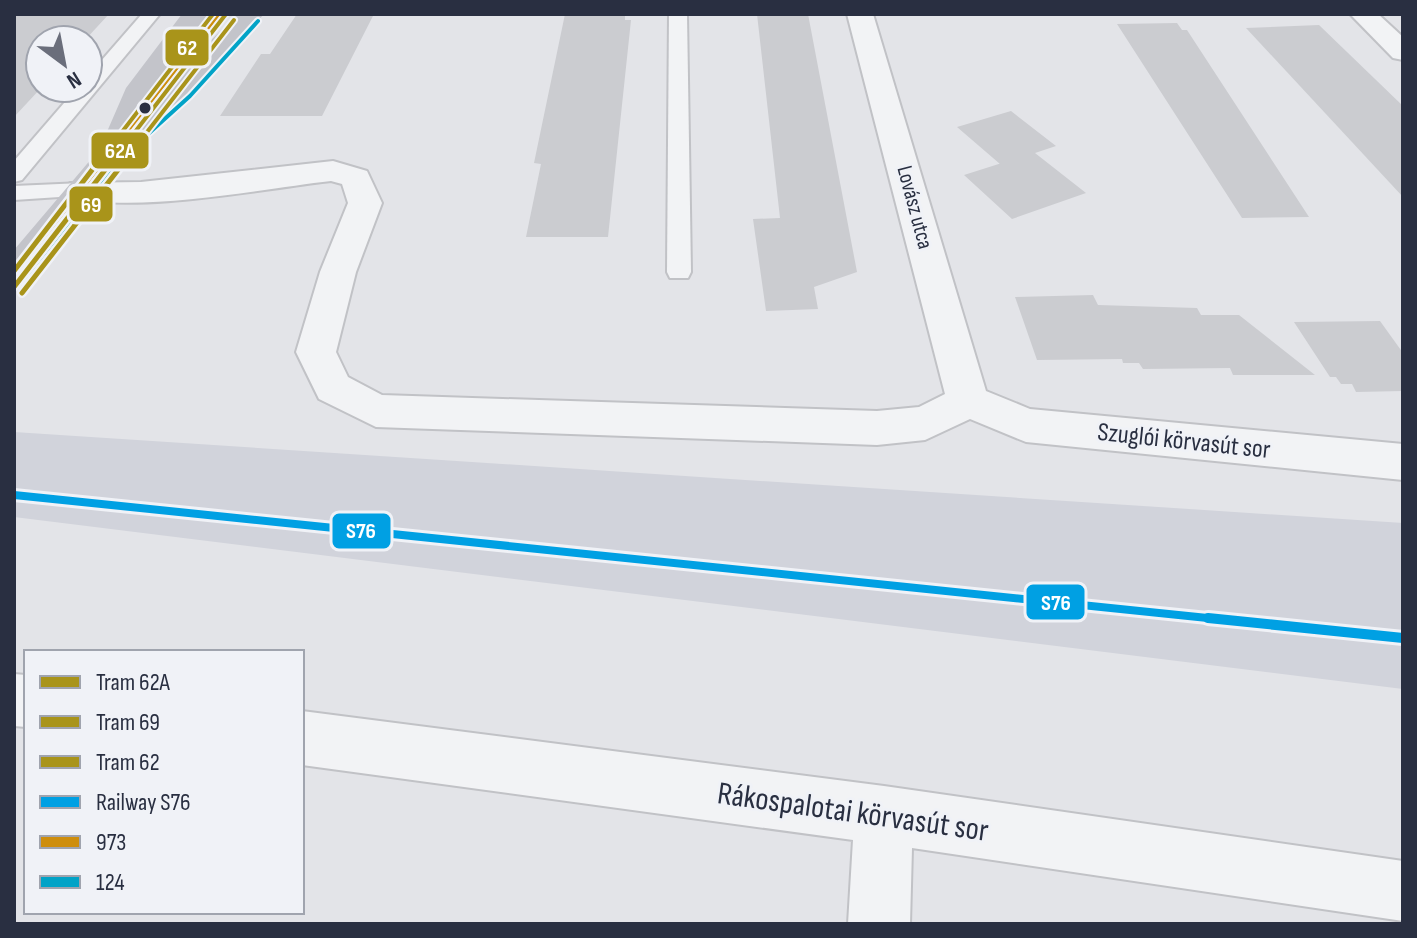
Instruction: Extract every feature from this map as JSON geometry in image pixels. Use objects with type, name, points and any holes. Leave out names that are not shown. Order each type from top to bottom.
[{"type":"street","points":[[114,150],[140,88],[195,14]]},
{"type":"street","points":[[14,274],[114,150],[183,89],[251,14]]},
{"type":"street","name":"Lovász utca","points":[[860,14],[968,401]]},
{"type":"street","points":[[1363,14],[1403,52]]},
{"type":"street","points":[[82,190],[141,192],[333,171],[356,178],[365,203],[338,272],[316,352],[333,388],[376,411],[877,428],[925,423],[968,401]]},
{"type":"street","name":"Szuglói körvasút sor","points":[[968,401],[1026,425],[1403,462]]},
{"type":"street","name":"Rákospalotai körvasút sor","points":[[304,738],[884,815],[1403,891]]},
{"type":"street","points":[[879,924],[884,815]]},
{"type":"lane","points":[[104,69],[151,14]]},
{"type":"lane","points":[[114,150],[219,14]]},
{"type":"lane","points":[[678,14],[679,272]]},
{"type":"lane","points":[[14,175],[74,104]]},
{"type":"lane","points":[[14,193],[82,190]]},
{"type":"shaded area","points":[[14,432],[1403,523],[1403,689],[14,517]]},
{"type":"building","points":[[14,14],[109,14],[100,24],[24,24],[26,104],[14,117]]},
{"type":"building","points":[[297,14],[374,14],[322,116],[220,116],[261,54],[270,54]]},
{"type":"building","points":[[565,14],[625,14],[625,20],[631,20],[608,237],[526,237],[541,164],[534,163]]},
{"type":"building","points":[[757,14],[808,14],[857,272],[814,287],[818,309],[766,311],[753,219],[780,218]]},
{"type":"building","points":[[1177,23],[1182,30],[1187,30],[1309,217],[1242,218],[1117,24]]},
{"type":"building","points":[[1319,25],[1403,106],[1403,197],[1246,28]]},
{"type":"building","points":[[1011,111],[1056,146],[1035,153],[1086,193],[1012,219],[964,175],[1000,164],[957,127]]},
{"type":"building","points":[[1093,295],[1098,305],[1197,308],[1201,315],[1239,315],[1315,375],[1233,375],[1230,368],[1143,369],[1139,363],[1123,363],[1122,359],[1037,360],[1015,297]]},
{"type":"building","points":[[1380,321],[1403,353],[1403,391],[1356,392],[1352,384],[1341,384],[1336,377],[1330,377],[1294,322]]},
{"type":"tram line","name":"62","points":[[14,271],[213,14]]},
{"type":"tram line","name":"62A","points":[[14,287],[226,14]]},
{"type":"tram line","name":"69","points":[[22,293],[234,20]]},
{"type":"rail line","name":"S76","points":[[14,495],[1403,638]]},
{"type":"transit line","name":"973","points":[[14,274],[219,14]]},
{"type":"transit line","name":"124","points":[[22,280],[121,157],[190,96],[258,21]]}]
